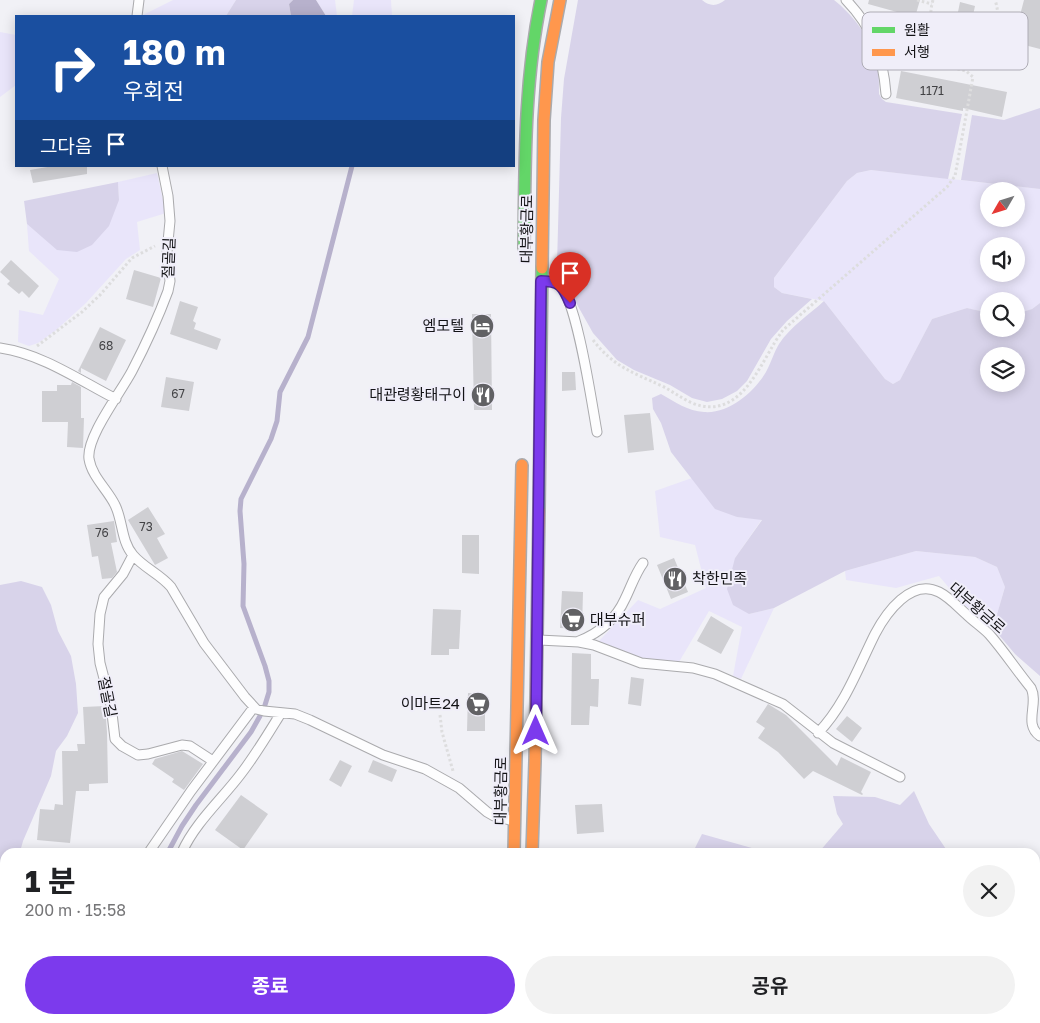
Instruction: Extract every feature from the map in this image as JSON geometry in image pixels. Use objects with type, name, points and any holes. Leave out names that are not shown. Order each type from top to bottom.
[{"type":"main road","name":"대부황금로","points":[[524,255],[528,84],[536,24],[542,0]]},
{"type":"main road","name":"대부황금로","points":[[532,848],[545,90],[548,62],[560,0]]},
{"type":"main road","name":"대부황금로","points":[[514,848],[522,450]]},
{"type":"lane","points":[[137,15],[139,0]]},
{"type":"lane","points":[[846,0],[862,20]]},
{"type":"lane","points":[[884,70],[886,94]]},
{"type":"lane","name":"절골길","points":[[162,167],[168,196],[170,221],[168,252],[170,281],[166,296],[132,371],[90,444],[89,459],[94,472],[116,506],[126,542],[132,555],[171,587],[204,643],[245,698],[254,706]]},
{"type":"lane","points":[[541,281],[553,281],[559,284],[565,292],[574,314],[597,432]]},
{"type":"lane","points":[[0,348],[25,354],[49,364],[116,399]]},
{"type":"lane","name":"절골길","points":[[132,555],[123,574],[104,596],[100,614],[98,644],[100,663],[111,705],[115,739],[122,746],[138,755],[182,744],[190,746],[213,761]]},
{"type":"lane","points":[[579,642],[602,629],[613,618],[624,602],[643,563]]},
{"type":"lane","name":"대부황금로","points":[[818,733],[838,708],[876,632],[894,607],[902,598],[910,594],[920,590],[930,590],[939,592],[950,600],[989,634],[1031,688],[1034,695],[1031,722],[1033,729],[1040,736]]},
{"type":"lane","points":[[518,639],[579,642],[594,645],[641,663],[693,668],[715,674],[783,704],[796,712],[818,733],[833,743],[900,777]]},
{"type":"lane","points":[[152,848],[254,706],[264,711],[295,714],[316,722],[383,755],[425,769],[459,788],[494,816],[516,821],[533,822]]},
{"type":"lane","points":[[184,848],[204,818],[241,774],[281,713]]},
{"type":"path","points":[[917,0],[933,2]]},
{"type":"path","points":[[590,335],[605,354],[619,366],[664,387],[692,403],[707,406],[722,405],[734,398],[747,388],[759,372],[774,342],[783,330],[947,187],[955,176],[973,77],[966,70]]},
{"type":"path","points":[[25,354],[46,342],[82,312],[100,295],[132,258],[170,240]]},
{"type":"path","points":[[440,716],[448,759],[459,788]]},
{"type":"shaded area","points":[[173,0],[236,0],[227,15],[143,15]]},
{"type":"shaded area","points":[[236,0],[293,0],[289,4],[291,15],[227,15]]},
{"type":"shaded area","points":[[293,0],[316,0],[325,15],[291,15],[289,4]]},
{"type":"shaded area","points":[[316,0],[335,0],[337,15],[325,15]]},
{"type":"shaded area","points":[[354,0],[391,0],[392,15],[352,15]]},
{"type":"shaded area","points":[[578,0],[702,0],[714,5],[720,4],[725,0],[834,0],[847,12],[862,31],[862,70],[878,70],[879,94],[882,99],[886,102],[962,114],[948,179],[871,170],[857,173],[847,181],[774,278],[774,287],[782,293],[812,299],[787,321],[771,339],[747,381],[737,391],[722,399],[707,402],[692,398],[670,385],[634,370],[617,360],[593,333],[560,274],[557,265],[561,118],[564,79]]},
{"type":"shaded area","points":[[0,32],[15,35],[15,86],[0,97]]},
{"type":"shaded area","points":[[1040,108],[1040,189],[1025,187],[1025,182],[980,182],[961,180],[972,115],[1004,120]]},
{"type":"shaded area","points":[[871,170],[980,182],[980,228],[1025,228],[1025,187],[1040,189],[1040,303],[1025,311],[1025,292],[980,292],[980,311],[967,308],[932,319],[900,380],[893,384],[885,379],[824,301],[782,293],[774,287],[774,278],[847,181],[857,173]]},
{"type":"shaded area","points":[[157,173],[166,213],[137,222],[140,250],[126,259],[86,303],[55,331],[38,343],[29,346],[18,342],[19,310],[43,315],[59,279],[29,251],[27,224],[57,249],[119,200],[118,182]]},
{"type":"shaded area","points":[[118,182],[119,200],[109,226],[92,245],[77,252],[57,250],[27,224],[24,201]]},
{"type":"shaded area","points":[[824,301],[885,379],[893,384],[900,380],[932,319],[967,308],[980,311],[980,337],[1025,337],[1025,311],[1040,303],[1040,676],[1015,654],[993,628],[1005,587],[997,567],[975,557],[916,551],[845,571],[774,608],[749,614],[733,605],[727,589],[735,558],[762,520],[737,517],[715,509],[671,452],[661,423],[653,409],[652,398],[661,394],[687,408],[704,412],[713,412],[731,405],[748,394],[761,380],[777,347],[794,326]]},
{"type":"shaded area","points":[[692,478],[737,517],[762,519],[735,558],[749,614],[774,608],[741,679],[733,676],[742,627],[709,611],[679,662],[624,654],[614,651],[599,641],[638,600],[660,609],[706,588],[695,545],[660,537],[655,491]]},
{"type":"shaded area","points":[[916,551],[975,557],[997,567],[1005,587],[993,628],[962,603],[939,576],[896,588],[846,580],[845,571]]},
{"type":"shaded area","points":[[21,581],[42,587],[51,605],[58,631],[71,656],[76,684],[78,713],[67,736],[56,751],[51,776],[21,848],[0,848],[0,585]]},
{"type":"shaded area","points":[[914,791],[929,824],[945,848],[822,848],[843,824],[837,814],[833,796],[875,797],[900,805]]},
{"type":"shaded area","points":[[702,834],[752,848],[695,848]]},
{"type":"building","points":[[869,0],[920,0],[917,12],[897,12],[868,4]]},
{"type":"building","points":[[1024,0],[1040,0],[1040,49],[1028,46],[1028,12],[1021,12]]},
{"type":"building","points":[[960,2],[975,6],[974,12],[958,12]]},
{"type":"building","points":[[901,71],[1007,92],[1002,117],[963,108],[963,111],[896,98]]},
{"type":"building","points":[[47,167],[87,167],[87,174],[33,183],[30,170]]},
{"type":"building","points":[[11,260],[39,286],[29,298],[22,291],[19,294],[7,284],[10,281],[0,272]]},
{"type":"building","points":[[134,270],[161,278],[153,307],[126,299]]},
{"type":"building","points":[[180,301],[198,307],[193,321],[196,323],[194,329],[221,339],[217,350],[170,334]]},
{"type":"building","points":[[472,314],[491,314],[492,410],[474,410]]},
{"type":"building","points":[[100,327],[126,340],[106,381],[81,368],[81,373],[78,371]]},
{"type":"building","points":[[562,372],[575,372],[576,390],[562,391]]},
{"type":"building","points":[[166,377],[194,382],[189,411],[161,407]]},
{"type":"building","points":[[72,382],[81,387],[81,418],[84,418],[83,448],[67,447],[68,422],[42,422],[42,391],[57,391],[57,385],[71,385]]},
{"type":"building","points":[[650,413],[654,450],[628,453],[624,415]]},
{"type":"building","points":[[148,507],[165,534],[157,538],[168,558],[155,565],[128,520]]},
{"type":"building","points":[[114,521],[117,542],[111,543],[117,572],[112,578],[102,579],[98,556],[92,557],[87,525]]},
{"type":"building","points":[[462,535],[479,535],[479,574],[462,573]]},
{"type":"building","points":[[674,558],[688,592],[671,599],[657,565]]},
{"type":"building","points":[[562,591],[583,592],[582,629],[560,628]]},
{"type":"building","points":[[433,609],[461,610],[459,649],[449,649],[449,655],[431,655]]},
{"type":"building","points":[[711,616],[734,630],[721,654],[697,641]]},
{"type":"building","points":[[572,653],[591,654],[591,679],[599,679],[598,707],[590,706],[589,725],[571,725]]},
{"type":"building","points":[[631,677],[644,679],[641,706],[628,704]]},
{"type":"building","points":[[468,693],[485,694],[485,731],[467,731]]},
{"type":"building","points":[[768,704],[786,715],[837,766],[841,757],[871,772],[861,792],[863,794],[813,771],[804,779],[778,752],[758,738],[765,728],[756,722]]},
{"type":"building","points":[[105,706],[108,783],[89,784],[89,791],[76,791],[70,843],[37,840],[40,809],[54,810],[55,804],[63,805],[62,751],[78,751],[77,744],[85,744],[83,707]]},
{"type":"building","points":[[847,716],[862,728],[852,742],[836,729]]},
{"type":"building","points":[[182,751],[203,764],[184,790],[172,782],[174,779],[152,764],[155,759]]},
{"type":"building","points":[[340,760],[352,766],[341,787],[329,780]]},
{"type":"building","points":[[373,760],[397,770],[392,782],[368,772]]},
{"type":"building","points":[[241,795],[268,814],[244,848],[240,848],[215,830]]},
{"type":"building","points":[[602,804],[604,832],[577,834],[575,805]]},
{"type":"waterway","points":[[265,705],[269,692],[269,681],[243,606],[244,564],[240,511],[241,499],[271,439],[277,421],[280,392],[308,337],[352,167]]},
{"type":"waterway","points":[[170,848],[196,805],[251,732],[260,716]]},
{"type":"traffic: fast","points":[[524,248],[528,93],[535,31],[541,0]]},
{"type":"traffic: fast","points":[[539,510],[542,268]]},
{"type":"traffic: slow","points":[[542,268],[544,120],[548,62],[560,0]]},
{"type":"traffic: slow","points":[[514,848],[522,465]]},
{"type":"traffic: slow","points":[[532,848],[539,510]]},
{"type":"place","name":"엠모텔","points":[[482,326]]},
{"type":"place","name":"대관령황태구이","points":[[483,395]]},
{"type":"place","name":"착한민족","points":[[675,579]]},
{"type":"place","name":"대부슈퍼","points":[[573,620]]},
{"type":"place","name":"이마트24","points":[[478,704]]},
{"type":"route","points":[[536,731],[536,586],[541,281],[553,281],[559,284],[570,303]]}]
